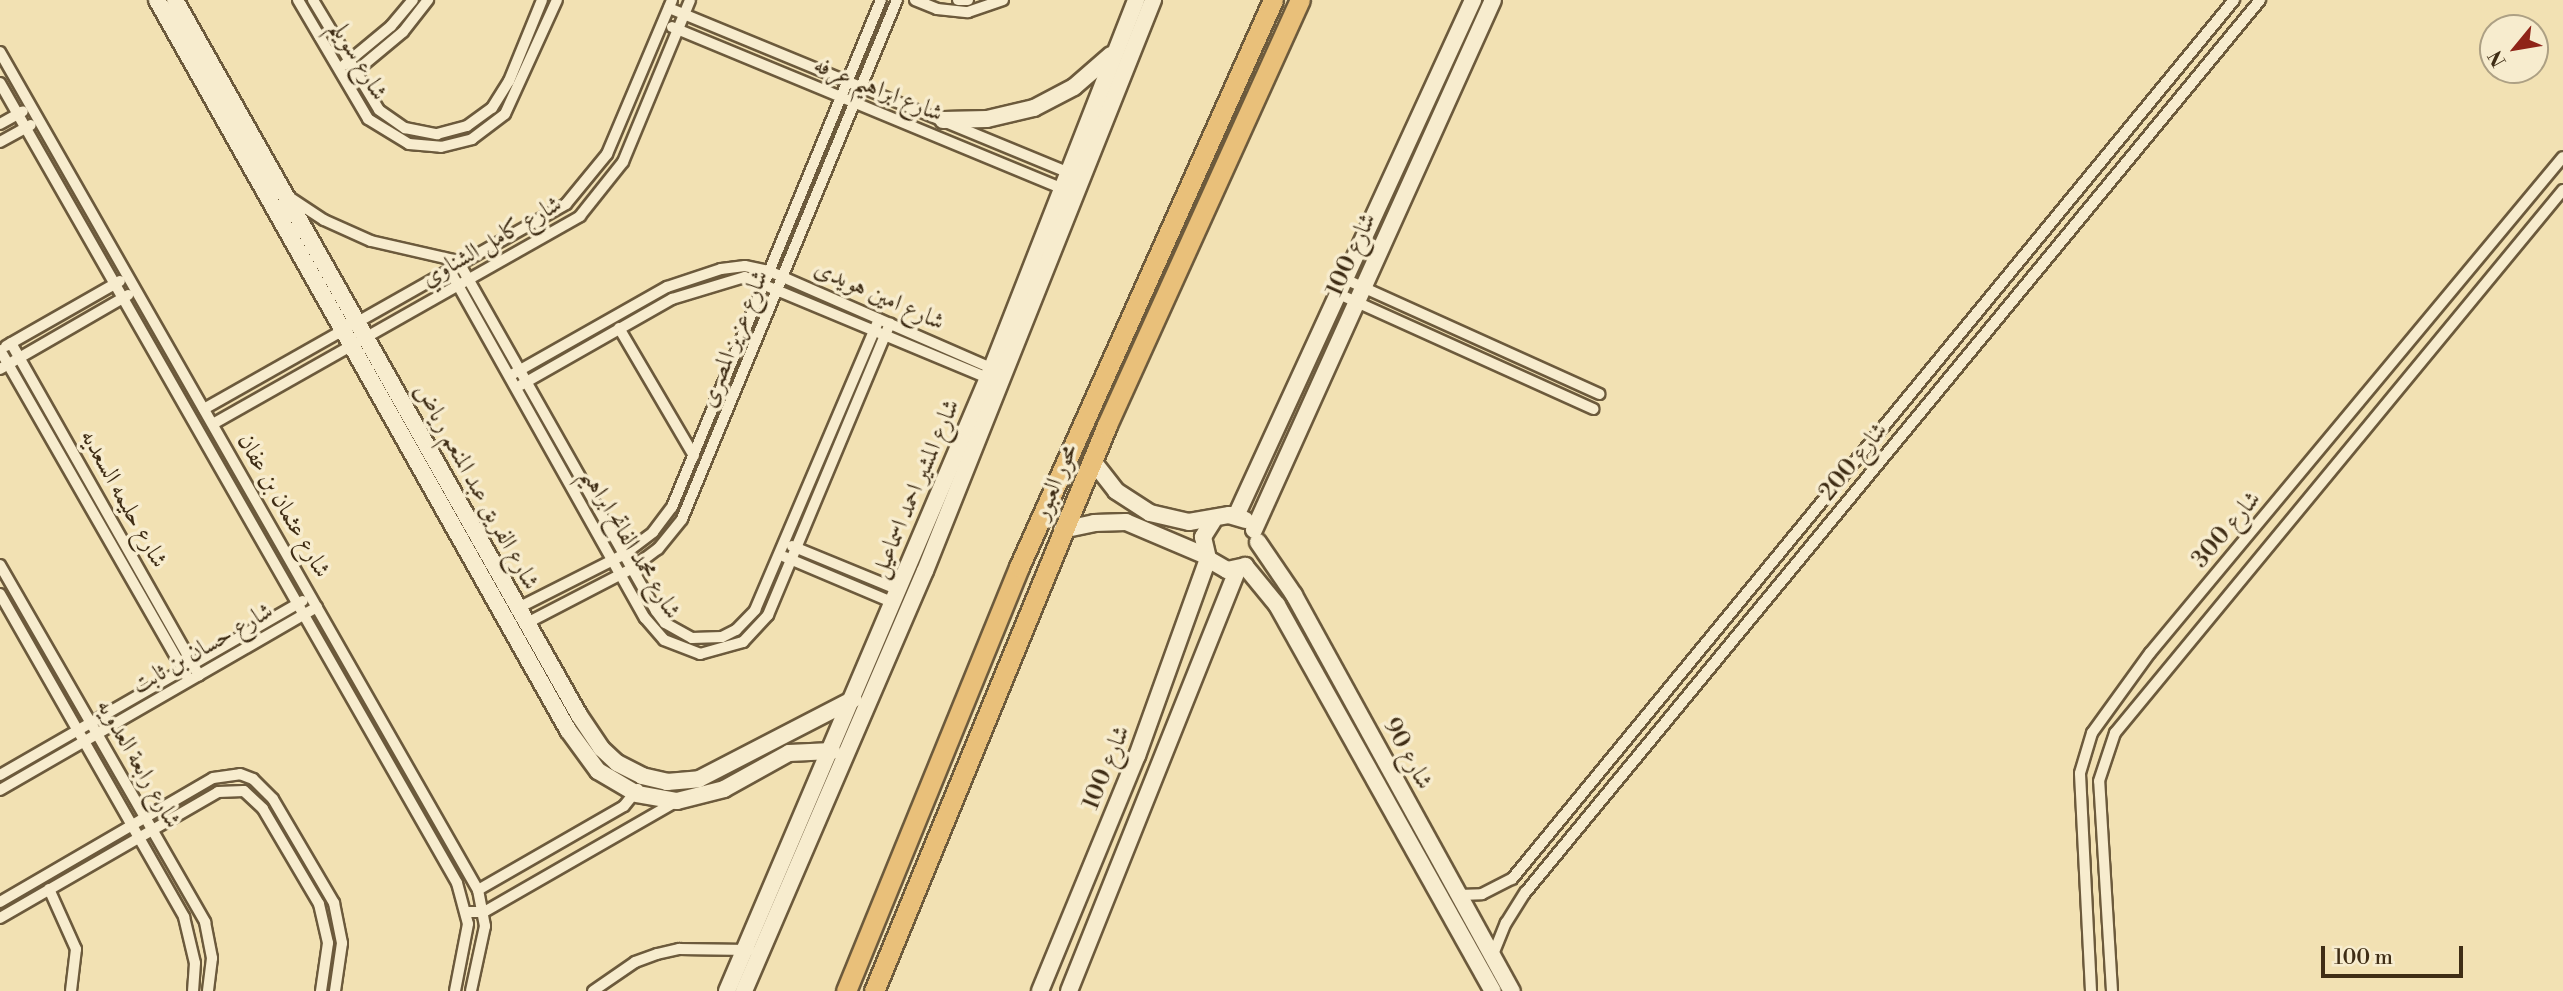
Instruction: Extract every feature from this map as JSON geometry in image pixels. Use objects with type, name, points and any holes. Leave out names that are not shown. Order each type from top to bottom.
[{"type":"highway","name":"محور العبور","points":[[846,991],[1019,567],[1273,0]]},
{"type":"highway","name":"محور العبور","points":[[874,991],[1092,460],[1300,0]]},
{"type":"street","name":"شارع الفريق عبد المنعم رياض","points":[[156,0],[519,608],[590,734],[617,763],[642,776],[667,782],[699,779],[854,699]]},
{"type":"street","name":"شارع الفريق عبد المنعم رياض","points":[[175,0],[282,192],[351,327]]},
{"type":"street","name":"شارع سويلم","points":[[298,0],[368,119],[394,138],[433,147],[472,139],[495,124],[513,103],[557,0]]},
{"type":"street","name":"شارع سويلم","points":[[313,0],[379,110],[405,128],[437,134],[467,126],[502,95],[542,0]]},
{"type":"street","points":[[338,70],[391,26],[413,0]]},
{"type":"street","points":[[344,81],[403,32],[428,0]]},
{"type":"street","name":"شارع كامل الشناوي","points":[[213,425],[560,229],[597,200],[623,162],[690,0]]},
{"type":"street","name":"شارع عزيز المصرى","points":[[519,608],[623,555],[663,521],[694,456],[881,0]]},
{"type":"street","name":"شارع عزيز المصرى","points":[[527,623],[631,569],[667,540],[688,507],[897,0]]},
{"type":"street","points":[[915,0],[937,9],[968,12],[1003,0]]},
{"type":"street","points":[[958,0],[968,0]]},
{"type":"street","name":"شارع المشير احمد اسماعيل","points":[[1078,176],[1115,51],[1136,0]]},
{"type":"street","name":"شارع المشير احمد اسماعيل","points":[[727,991],[754,950],[899,634],[996,376],[1153,0]]},
{"type":"street","name":"شارع 100","points":[[1256,536],[1348,293],[1473,0]]},
{"type":"street","name":"شارع 100","points":[[1236,516],[1348,293],[1363,287],[1493,0]]},
{"type":"street","name":"شارع 200","points":[[1459,895],[1492,890],[1512,879],[2234,0]]},
{"type":"street","name":"شارع 200","points":[[1492,957],[1506,923],[1525,893],[2260,0]]},
{"type":"street","name":"شارع كامل الشناوي","points":[[204,409],[548,216],[595,173],[617,136],[671,4]]},
{"type":"street","name":"شارع ابراهيم عرفه","points":[[671,4],[684,14],[1078,176]]},
{"type":"street","name":"شارع ابراهيم عرفه","points":[[663,23],[1071,192]]},
{"type":"street","points":[[943,120],[988,119],[1034,108],[1074,87],[1115,51]]},
{"type":"street","name":"شارع عثمان بن عفان","points":[[0,52],[478,890],[484,912],[484,940],[471,991]]},
{"type":"street","name":"شارع عثمان بن عفان","points":[[0,83],[457,883],[466,912],[466,950],[455,991]]},
{"type":"street","points":[[0,124],[31,107]]},
{"type":"street","points":[[0,142],[39,120]]},
{"type":"street","name":"شارع 300","points":[[2091,991],[2080,773],[2092,733],[2150,653],[2563,157]]},
{"type":"street","name":"شارع 300","points":[[2112,991],[2099,781],[2115,733],[2563,190]]},
{"type":"street","points":[[282,192],[347,232],[397,248],[454,257],[460,265]]},
{"type":"street","name":"شارع محمد الفاتح ابراهيم","points":[[460,265],[631,569],[665,623],[685,635],[707,639],[736,630],[747,620],[780,555],[882,327]]},
{"type":"street","name":"شارع امين هويدى","points":[[509,376],[679,282],[721,269],[769,271],[825,295],[882,327]]},
{"type":"street","name":"شارع محمد الفاتح ابراهيم","points":[[450,271],[645,618],[664,640],[689,652],[712,654],[743,642],[762,623],[797,548],[863,372]]},
{"type":"street","points":[[0,350],[128,276]]},
{"type":"street","name":"شارع امين هويدى","points":[[516,388],[619,328],[703,286],[739,278],[765,282],[819,307],[882,327],[996,376]]},
{"type":"street","points":[[1363,287],[1600,394]]},
{"type":"street","points":[[4,366],[136,290]]},
{"type":"street","points":[[1348,293],[1594,410]]},
{"type":"street","points":[[819,307],[825,295]]},
{"type":"street","points":[[619,328],[694,456]]},
{"type":"street","name":"شارع الفريق عبد المنعم رياض","points":[[360,342],[582,753],[598,771],[636,794],[677,801],[704,797],[789,753],[832,751]]},
{"type":"street","name":"شارع حليمه السعديه","points":[[11,343],[194,678]]},
{"type":"street","name":"شارع حليمه السعديه","points":[[0,350],[4,366],[188,666]]},
{"type":"street","points":[[1504,369],[1511,354]]},
{"type":"street","name":"شارع المشير احمد اسماعيل","points":[[744,991],[754,950],[832,751],[897,596],[996,376]]},
{"type":"street","points":[[1062,530],[1094,523],[1126,522],[1207,557],[1219,568],[1242,568],[1256,536],[1236,516],[1189,522],[1150,513],[1116,491],[1092,460]]},
{"type":"street","points":[[1207,557],[1203,537],[1213,521]]},
{"type":"street","name":"شارع 90","points":[[1256,536],[1294,595],[1512,991]]},
{"type":"street","points":[[785,543],[851,570],[897,596]]},
{"type":"street","points":[[780,555],[845,582],[897,596]]},
{"type":"street","name":"شارع 100","points":[[1040,991],[1137,756],[1207,557]]},
{"type":"street","name":"شارع رابعة العدويه","points":[[0,565],[205,922],[212,958],[208,991]]},
{"type":"street","name":"شارع 100","points":[[1069,991],[1242,568]]},
{"type":"street","name":"شارع 90","points":[[1242,568],[1276,606],[1493,991]]},
{"type":"street","points":[[845,582],[851,570]]},
{"type":"street","name":"شارع رابعة العدويه","points":[[0,594],[184,917],[195,963],[193,991]]},
{"type":"street","points":[[1276,606],[1294,595]]},
{"type":"street","name":"شارع حسان بن ثابت","points":[[0,775],[311,596]]},
{"type":"street","points":[[1741,602],[1756,615]]},
{"type":"street","name":"شارع حسان بن ثابت","points":[[0,790],[317,607]]},
{"type":"street","points":[[0,902],[145,817],[227,774],[240,774],[265,787],[334,903],[342,943],[335,991]]},
{"type":"street","points":[[478,890],[624,806],[636,794],[642,776]]},
{"type":"street","points":[[699,779],[704,785],[704,797]]},
{"type":"street","points":[[0,918],[218,792],[244,791],[256,798],[319,904],[328,943],[321,991]]},
{"type":"street","points":[[466,912],[484,912],[677,801]]},
{"type":"street","points":[[1512,879],[1516,891],[1525,893]]},
{"type":"street","points":[[49,889],[76,949],[71,991]]},
{"type":"street","points":[[593,991],[635,962],[657,954],[679,949],[754,950]]}]
